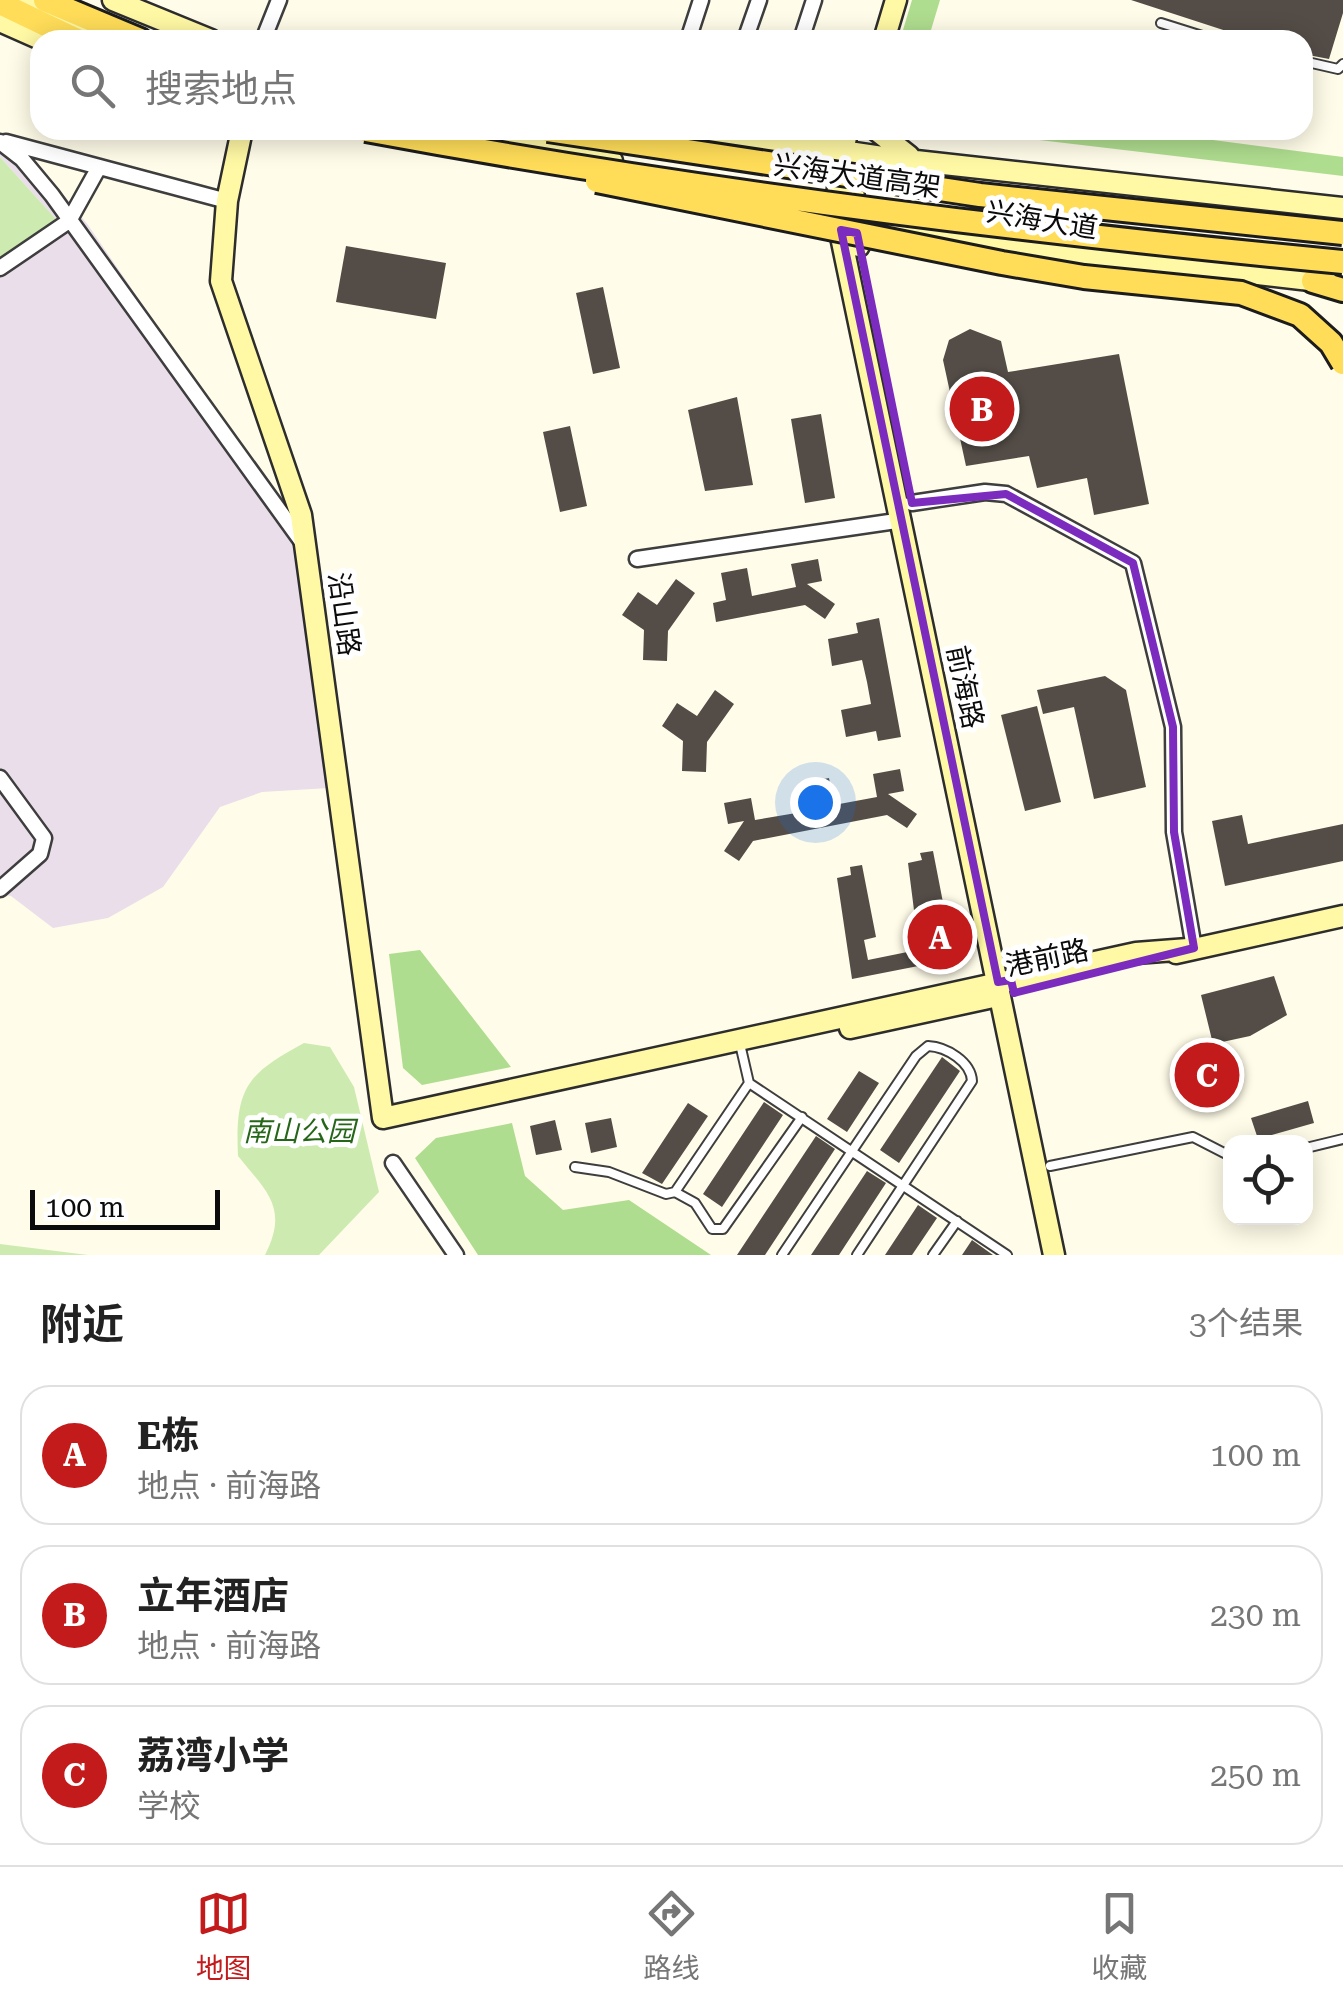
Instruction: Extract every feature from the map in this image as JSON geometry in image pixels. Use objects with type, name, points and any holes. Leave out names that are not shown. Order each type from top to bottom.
[{"type":"main road","points":[[45,0],[116,30]]},
{"type":"main road","points":[[0,3],[56,30]]},
{"type":"main road","name":"兴海大道高架","points":[[420,140],[506,156],[976,223],[1343,262]]},
{"type":"main road","name":"兴海大道高架","points":[[614,140],[980,195],[1343,233]]},
{"type":"main road","points":[[506,156],[629,190],[1002,263],[1084,277],[1240,293],[1300,314],[1331,343],[1343,364]]},
{"type":"main road","points":[[1313,281],[1343,287]]},
{"type":"street","points":[[20,0],[84,30]]},
{"type":"street","points":[[113,0],[186,30]]},
{"type":"street","points":[[267,30],[279,0]]},
{"type":"street","points":[[691,30],[701,0]]},
{"type":"street","points":[[749,30],[759,0]]},
{"type":"street","points":[[804,30],[814,0]]},
{"type":"street","points":[[877,30],[885,0]]},
{"type":"street","points":[[887,30],[896,0]]},
{"type":"street","points":[[0,21],[30,34]]},
{"type":"street","name":"沿山路","points":[[240,140],[227,201],[221,281],[296,498],[308,550],[383,1118]]},
{"type":"street","name":"兴海大道","points":[[497,140],[673,172],[1028,247],[1313,281]]},
{"type":"street","name":"兴海大道","points":[[805,140],[846,144],[920,161],[1337,206]]},
{"type":"street","points":[[886,140],[920,161]]},
{"type":"street","points":[[0,141],[227,201]]},
{"type":"street","points":[[0,141],[22,159],[69,221],[308,550]]},
{"type":"street","name":"前海路","points":[[846,144],[845,211],[1006,988],[1052,1254]]},
{"type":"street","points":[[0,268],[69,221],[99,167]]},
{"type":"street","points":[[637,559],[907,512],[985,492],[1006,494],[1134,563],[1173,727],[1174,832],[1191,949]]},
{"type":"street","points":[[0,778],[44,838],[40,854],[0,888]]},
{"type":"street","name":"港前路","points":[[383,1118],[740,1043],[758,1033],[1006,988],[1136,953],[1191,949],[1343,916]]},
{"type":"street","name":"前海路","points":[[1006,988],[1050,1166],[1052,1254]]},
{"type":"street","points":[[393,1163],[402,1182],[456,1255]]},
{"type":"lane","points":[[1161,23],[1183,30]]},
{"type":"lane","points":[[1313,63],[1338,69],[1343,64]]},
{"type":"lane","points":[[676,1192],[748,1083],[740,1043]]},
{"type":"lane","points":[[782,1255],[916,1056],[928,1046],[942,1048],[967,1066],[972,1081],[857,1255]]},
{"type":"lane","points":[[748,1083],[1008,1255]]},
{"type":"lane","points":[[575,1167],[609,1172],[666,1194],[676,1192],[695,1204],[712,1229],[723,1229],[802,1116]]},
{"type":"lane","points":[[1050,1166],[1193,1137],[1223,1152]]},
{"type":"lane","points":[[1313,1146],[1343,1139]]},
{"type":"lane","points":[[934,1255],[957,1221]]},
{"type":"highlighted area","points":[[841,230],[857,233],[912,503],[1006,494],[1133,563],[1173,727],[1174,832],[1194,948],[1014,993],[1011,980],[998,982]]},
{"type":"shaded area","points":[[0,134],[33,157],[88,225],[296,528],[329,788],[262,792],[220,807],[163,887],[108,918],[53,928],[11,896],[0,894],[0,273],[64,228],[0,157]]},
{"type":"green space","points":[[912,0],[940,0],[931,30],[903,30]]},
{"type":"green space","points":[[1039,140],[1213,140],[1343,157],[1343,176]]},
{"type":"green space","points":[[0,157],[64,228],[0,273]]},
{"type":"green space","points":[[420,950],[511,1067],[422,1085],[403,1068],[389,954]]},
{"type":"green space","name":"南山公园","points":[[304,1043],[330,1047],[354,1087],[379,1192],[319,1255],[265,1255],[272,1239],[275,1213],[266,1191],[238,1156],[239,1114],[248,1086],[257,1075]]},
{"type":"green space","points":[[512,1123],[525,1176],[563,1210],[629,1200],[711,1255],[478,1255],[415,1158],[436,1138]]},
{"type":"green space","points":[[0,1244],[88,1255],[0,1255]]},
{"type":"building","points":[[1131,0],[1343,0],[1343,13],[1329,59],[1313,56],[1313,30],[1223,30]]},
{"type":"building","points":[[346,246],[446,263],[436,319],[336,302]]},
{"type":"building","points":[[603,287],[620,368],[593,374],[576,293]]},
{"type":"building","points":[[970,329],[1001,341],[1008,372],[1119,354],[1149,504],[1094,515],[1087,478],[1037,488],[1029,456],[966,466],[943,360],[949,340]]},
{"type":"building","points":[[737,397],[753,485],[705,491],[688,410]]},
{"type":"building","points":[[821,414],[835,498],[805,503],[791,419]]},
{"type":"building","points":[[570,426],[587,506],[560,512],[543,432]]},
{"type":"building","points":[[818,559],[822,581],[807,584],[835,604],[825,619],[805,605],[716,622],[713,603],[726,600],[721,573],[747,568],[752,596],[796,587],[791,564]]},
{"type":"building","points":[[676,579],[695,593],[668,631],[667,661],[643,660],[644,630],[622,615],[638,592],[657,605]]},
{"type":"building","points":[[879,618],[901,737],[878,741],[876,731],[846,737],[841,710],[871,704],[867,682],[862,660],[832,666],[828,639],[858,633],[856,623]]},
{"type":"building","points":[[1105,676],[1126,690],[1146,787],[1094,799],[1074,707],[1043,714],[1037,690]]},
{"type":"building","points":[[715,690],[734,704],[707,742],[706,772],[682,771],[683,741],[662,726],[677,703],[697,716]]},
{"type":"building","points":[[1037,706],[1061,802],[1025,811],[1001,715]]},
{"type":"building","points":[[900,769],[904,791],[888,794],[917,814],[907,828],[887,815],[753,841],[739,861],[724,851],[744,821],[728,824],[724,803],[751,798],[755,820],[808,811],[802,783],[829,778],[834,805],[877,797],[873,774]]},
{"type":"building","points":[[1242,815],[1248,844],[1343,824],[1343,861],[1225,886],[1212,821]]},
{"type":"building","points":[[933,851],[954,959],[852,979],[837,878],[851,875],[850,867],[862,865],[876,937],[864,940],[868,960],[932,947],[927,922],[915,918],[908,863],[922,860],[920,853]]},
{"type":"building","points":[[1274,976],[1287,1015],[1250,1036],[1213,1044],[1201,995]]},
{"type":"building","points":[[942,1057],[960,1071],[899,1163],[880,1150]]},
{"type":"building","points":[[859,1071],[879,1083],[847,1132],[827,1119]]},
{"type":"building","points":[[1308,1101],[1314,1123],[1272,1135],[1257,1135],[1251,1118]]},
{"type":"building","points":[[764,1102],[783,1115],[722,1207],[703,1194]]},
{"type":"building","points":[[688,1103],[708,1116],[662,1184],[642,1173]]},
{"type":"building","points":[[611,1118],[617,1147],[591,1153],[585,1123]]},
{"type":"building","points":[[555,1120],[562,1150],[536,1155],[530,1126]]},
{"type":"building","points":[[816,1136],[835,1149],[765,1255],[737,1255]]},
{"type":"building","points":[[867,1171],[886,1183],[839,1255],[811,1255]]},
{"type":"building","points":[[918,1205],[937,1218],[912,1255],[885,1255]]},
{"type":"building","points":[[972,1240],[993,1255],[962,1255]]},
{"type":"place","name":"立年酒店","points":[[982,409]]},
{"type":"place","name":"E栋","points":[[940,937]]},
{"type":"place","name":"荔湾小学","points":[[1207,1075]]}]
